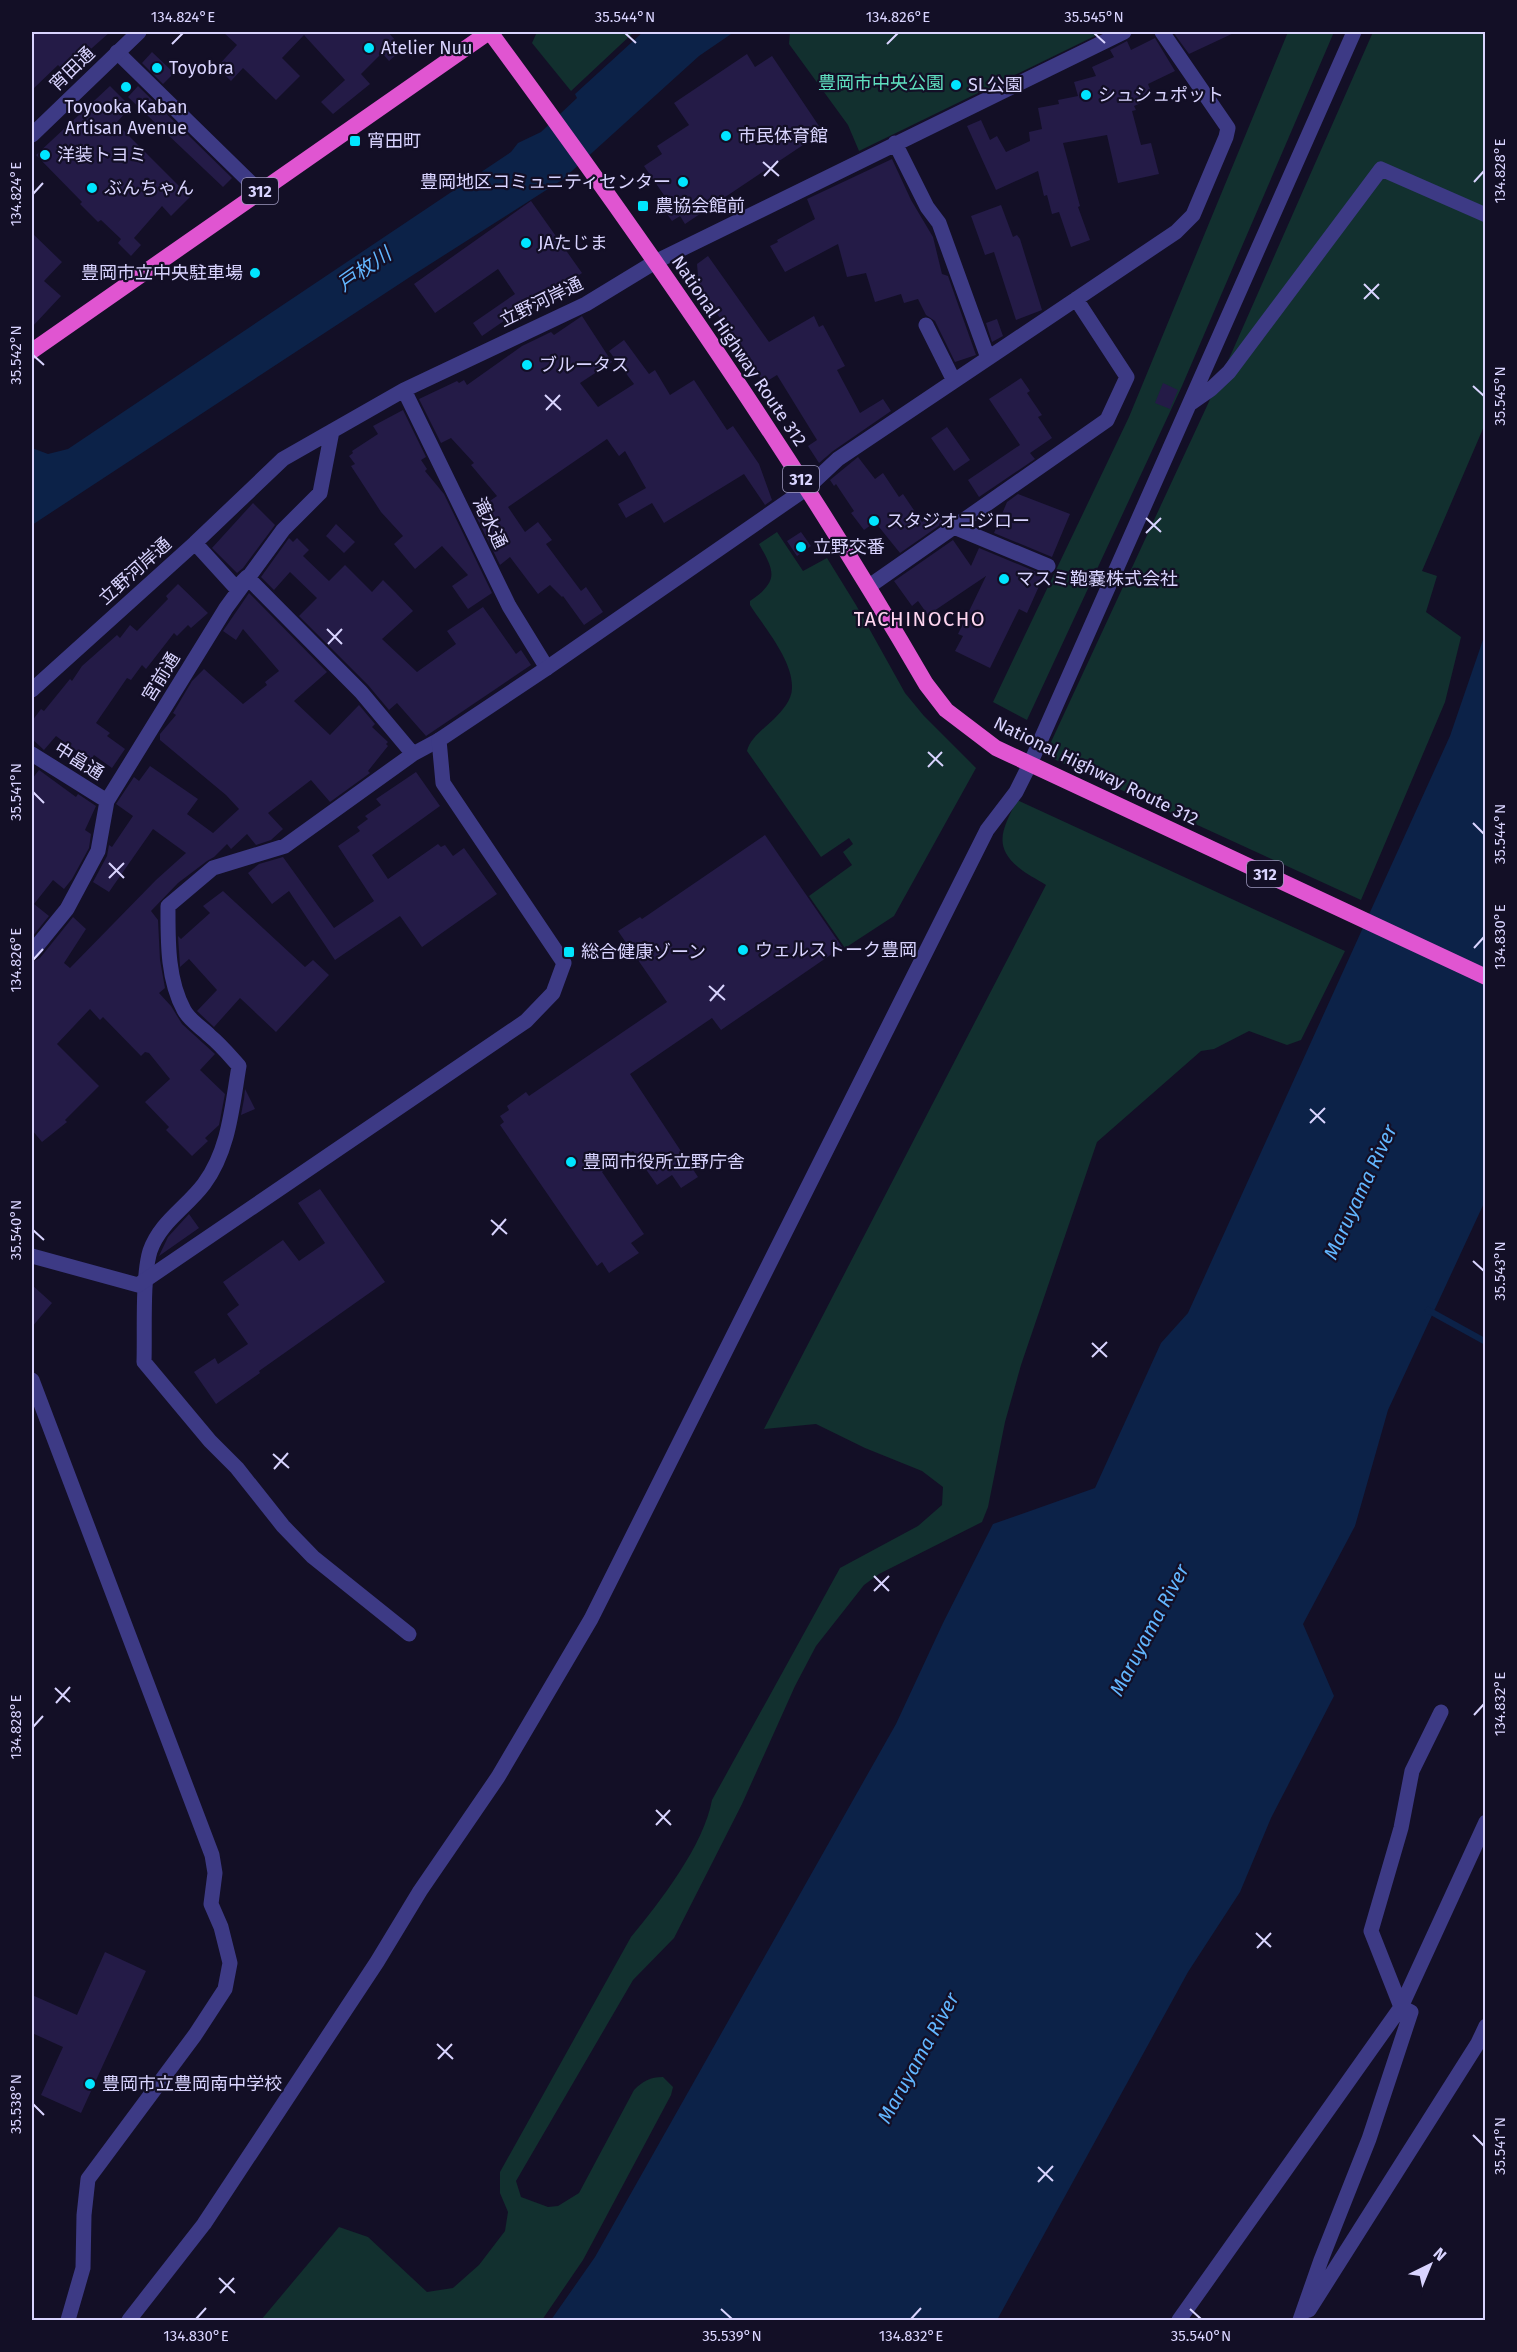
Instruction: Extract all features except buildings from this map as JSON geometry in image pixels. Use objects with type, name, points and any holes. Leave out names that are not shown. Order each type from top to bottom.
[{"type":"highway","name":"National Highway Route 312","points":[[32,351],[489,32],[582,158],[735,377],[807,488],[926,684],[946,710],[996,748],[1485,977]]},
{"type":"street","name":"立野河岸通","points":[[32,690],[195,543],[283,459],[404,390],[586,304],[655,262],[1124,32]]},
{"type":"street","points":[[409,1634],[313,1557],[283,1526],[237,1468],[210,1441],[144,1362],[150,1253],[160,1230],[203,1185],[220,1159],[229,1124],[239,1066],[184,1010],[173,979],[167,949],[168,906],[213,868],[285,846],[413,754],[439,740],[547,668],[807,488],[838,459],[1186,224],[1193,215],[1227,134],[1224,122],[1162,32]]},
{"type":"street","points":[[129,2320],[204,2224],[377,1962],[420,1891],[498,1777],[591,1619],[987,830],[1037,768],[1190,403],[1354,32]]},
{"type":"street","name":"宵田通","points":[[32,135],[117,52],[130,34]]},
{"type":"street","points":[[117,52],[259,191]]},
{"type":"street","points":[[895,143],[927,207],[939,223],[988,358]]},
{"type":"street","points":[[1190,403],[1211,389],[1229,372],[1381,169],[1485,215]]},
{"type":"street","points":[[868,587],[1107,420],[1127,377],[1076,300]]},
{"type":"street","points":[[926,325],[954,381]]},
{"type":"street","name":"滝水通","points":[[404,390],[509,606],[547,668]]},
{"type":"street","name":"宮前通","points":[[32,952],[67,909],[98,851],[106,801],[247,578],[283,530],[320,493],[332,431]]},
{"type":"street","points":[[954,527],[1047,566]]},
{"type":"street","points":[[195,543],[236,588],[247,578],[361,692],[413,754]]},
{"type":"street","points":[[32,1256],[138,1285],[526,1021],[553,993],[564,963],[443,783],[439,740]]},
{"type":"street","name":"中畠通","points":[[32,754],[106,801]]},
{"type":"street","points":[[32,1380],[212,1855],[215,1872],[211,1904],[221,1928],[230,1963],[225,1989],[195,2035],[88,2179],[84,2215],[83,2268],[68,2320]]},
{"type":"street","points":[[1301,2320],[1320,2260],[1369,2139],[1411,2012],[1401,2007],[1371,1931],[1401,1828],[1412,1771],[1441,1712]]},
{"type":"street","points":[[1179,2320],[1401,2007],[1485,1822]]},
{"type":"street","points":[[1301,2320],[1482,2046],[1485,2025]]},
{"type":"green space","points":[[537,32],[634,32],[571,91],[532,43]]},
{"type":"green space","name":"豊岡市中央公園","points":[[790,32],[1103,32],[859,151],[848,125],[789,44]]},
{"type":"green space","points":[[1288,32],[1334,32],[1182,386],[1027,720],[993,702],[1129,417]]},
{"type":"green space","points":[[1373,32],[1485,32],[1485,424],[1422,571],[1437,576],[1426,612],[1461,637],[1445,702],[1361,900],[1045,755],[1232,352]]},
{"type":"green space","points":[[777,532],[803,571],[827,558],[905,693],[924,716],[976,768],[894,916],[845,948],[809,896],[852,865],[843,852],[853,844],[849,838],[821,857],[747,751],[754,738],[783,709],[792,692],[791,677],[783,655],[750,605],[750,601],[766,588],[771,576],[771,569],[759,544]]},
{"type":"green space","points":[[1017,800],[1345,951],[1301,1040],[1287,1045],[1249,1031],[1214,1049],[1201,1051],[1097,1142],[1021,1365],[1005,1422],[988,1507],[982,1522],[879,1574],[864,1585],[816,1646],[795,1686],[742,1804],[674,1938],[633,1980],[516,2181],[521,2197],[548,2207],[558,2206],[579,2193],[634,2090],[647,2080],[658,2077],[663,2077],[673,2087],[671,2095],[583,2260],[542,2320],[261,2320],[339,2227],[368,2237],[427,2292],[453,2288],[479,2265],[505,2231],[508,2212],[500,2193],[500,2172],[631,1937],[655,1907],[691,1854],[712,1800],[840,1568],[918,1526],[942,1505],[943,1487],[922,1471],[865,1448],[816,1424],[764,1429],[1046,885],[1018,867],[1005,851],[1003,835],[1005,826]]},
{"type":"water","name":"戸枚川","points":[[643,32],[734,32],[699,56],[562,180],[32,525],[32,448],[48,454],[68,449],[511,152],[518,143],[541,132],[577,98],[575,94]]},
{"type":"water","name":"Maruyama River","points":[[1485,634],[1485,1201],[1388,1410],[1355,1526],[1303,1624],[1334,1696],[1271,1818],[1240,1892],[1188,1972],[997,2320],[551,2320],[595,2257],[896,1724],[993,1524],[1095,1488],[1161,1343],[1188,1313],[1450,736]]},
{"type":"waterway","points":[[1428,1310],[1486,1342]]},
{"type":"place","name":"Atelier Nuu","points":[[369,48]]},
{"type":"place","name":"Toyobra","points":[[157,68]]},
{"type":"place","name":"SL公園","points":[[956,85]]},
{"type":"place","name":"Toyooka Kaban Artisan Avenue","points":[[126,87]]},
{"type":"place","name":"シュシュポット","points":[[1086,95]]},
{"type":"place","name":"市民体育館","points":[[726,136]]},
{"type":"place","name":"宵田町","points":[[355,141]]},
{"type":"place","name":"洋装トヨミ","points":[[45,155]]},
{"type":"place","name":"豊岡地区コミュニティセンター","points":[[683,182]]},
{"type":"place","name":"ぶんちゃん","points":[[92,188]]},
{"type":"place","name":"農協会館前","points":[[643,206]]},
{"type":"place","name":"JAたじま","points":[[526,243]]},
{"type":"place","name":"豊岡市立中央駐車場","points":[[255,273]]},
{"type":"place","name":"ブルータス","points":[[527,365]]},
{"type":"place","name":"スタジオコジロー","points":[[874,521]]},
{"type":"place","name":"立野交番","points":[[801,547]]},
{"type":"place","name":"マスミ鞄嚢株式会社","points":[[1004,579]]},
{"type":"place","name":"ウェルストーク豊岡","points":[[743,950]]},
{"type":"place","name":"総合健康ゾーン","points":[[569,952]]},
{"type":"place","name":"豊岡市役所立野庁舎","points":[[571,1162]]},
{"type":"place","name":"豊岡市立豊岡南中学校","points":[[90,2084]]},
{"type":"district","name":"TACHINOCHO","points":[[920,619]]}]
